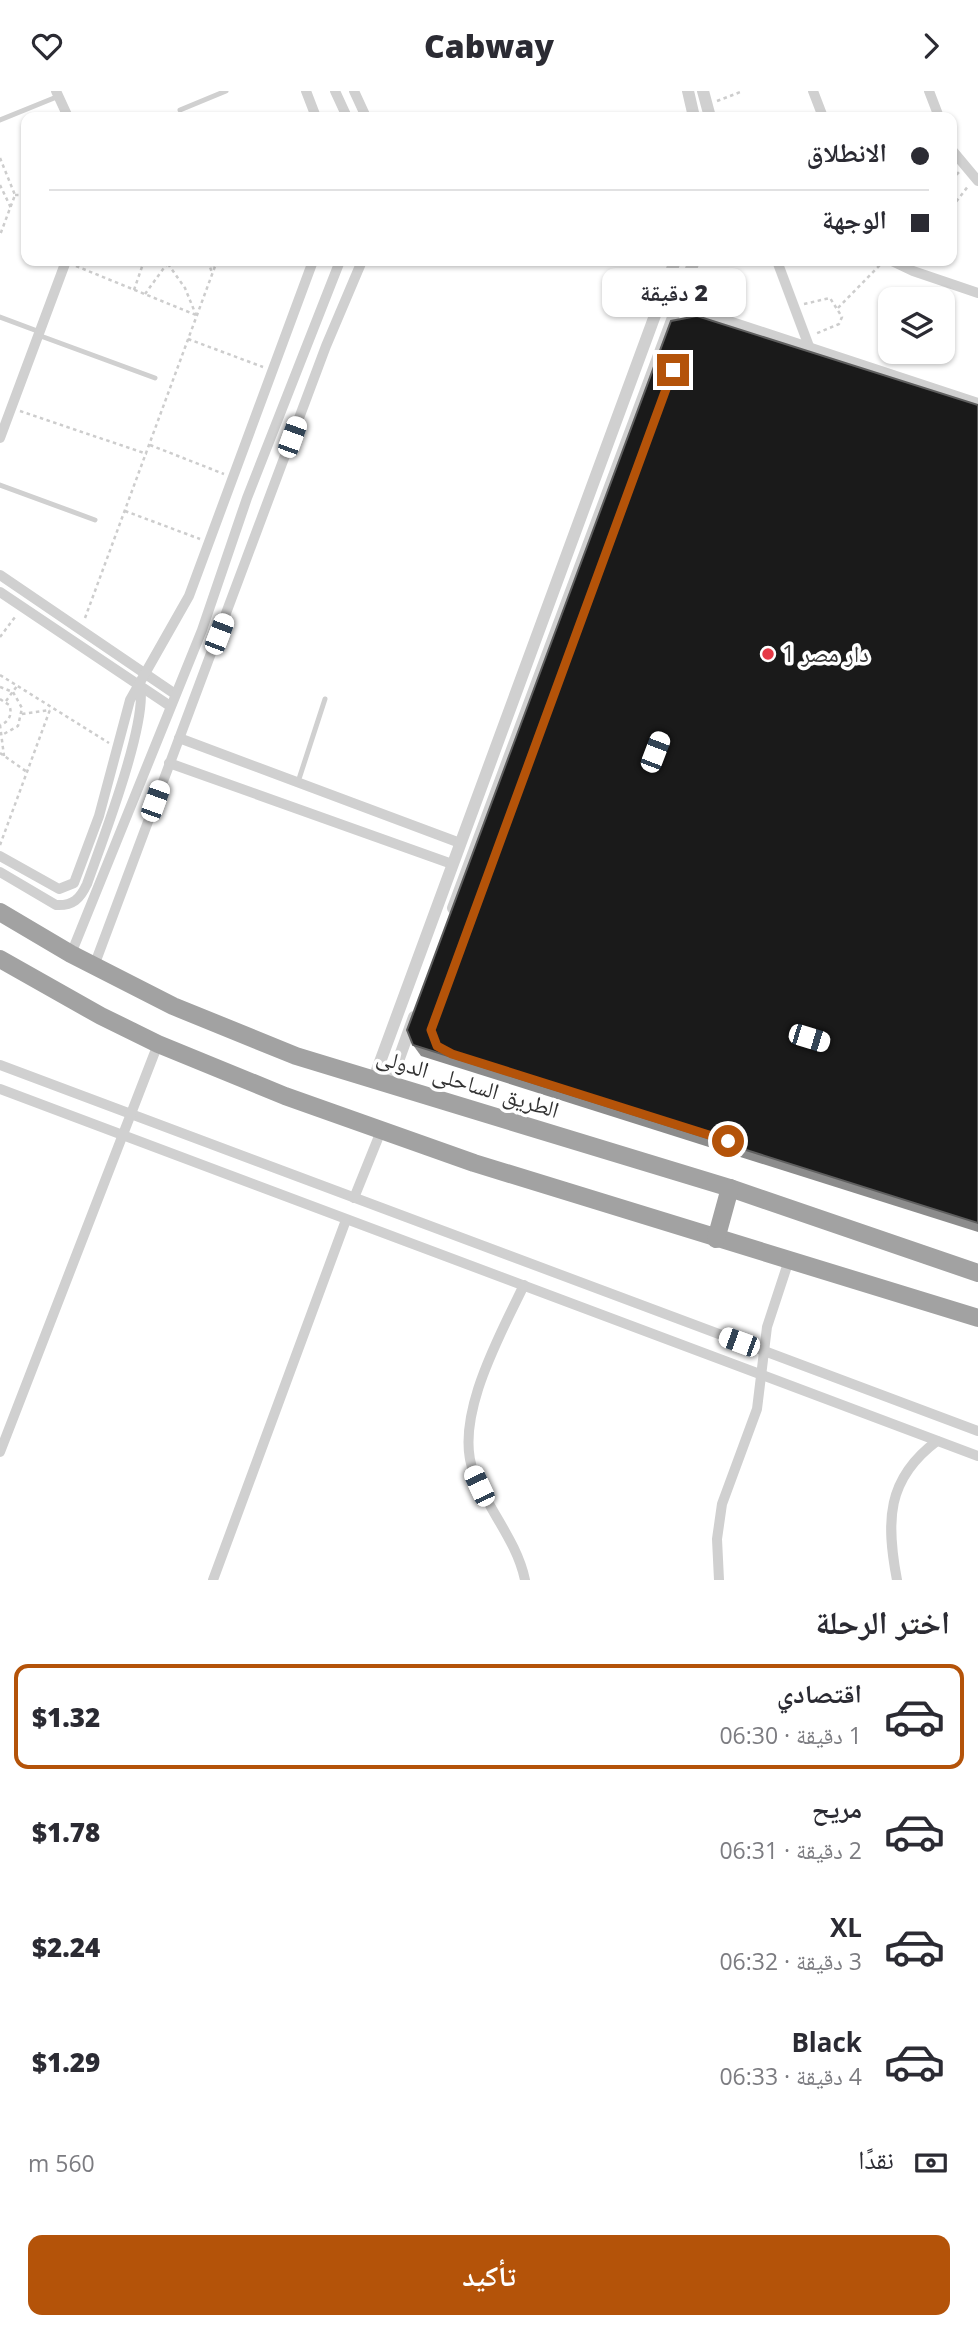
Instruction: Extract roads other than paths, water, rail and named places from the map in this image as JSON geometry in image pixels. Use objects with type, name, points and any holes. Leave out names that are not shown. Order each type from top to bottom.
[{"type":"highway","name":"الطريق الساحلى الدولى","points":[[0,912],[71,954],[173,1006],[296,1056],[730,1188],[978,1273]]},
{"type":"highway","points":[[0,958],[101,1016],[158,1044],[285,1096],[381,1131],[978,1318]]},
{"type":"highway","points":[[716,1238],[730,1188]]},
{"type":"street","points":[[306,91],[314,112]]},
{"type":"street","points":[[335,91],[344,112]]},
{"type":"street","points":[[354,91],[364,112]]},
{"type":"street","points":[[688,91],[693,112]]},
{"type":"street","points":[[703,91],[710,112]]},
{"type":"street","points":[[813,91],[821,112]]},
{"type":"street","points":[[929,91],[937,112]]},
{"type":"street","points":[[57,94],[66,112]]},
{"type":"street","points":[[957,156],[976,180]]},
{"type":"street","points":[[0,438],[64,266]]},
{"type":"street","points":[[65,889],[76,879],[118,748],[130,700],[189,596],[311,266]]},
{"type":"street","points":[[71,954],[192,653],[247,498],[338,266]]},
{"type":"street","points":[[94,966],[326,346],[360,266]]},
{"type":"street","points":[[381,1083],[452,864],[673,266]]},
{"type":"street","points":[[450,918],[494,809],[692,266]]},
{"type":"street","points":[[779,266],[808,343]]},
{"type":"street","points":[[902,266],[978,293]]},
{"type":"street","points":[[660,300],[808,343],[978,404]]},
{"type":"street","points":[[0,575],[175,694]]},
{"type":"street","points":[[0,592],[170,706]]},
{"type":"street","points":[[192,653],[209,658]]},
{"type":"street","points":[[0,871],[56,905],[72,903],[78,899],[87,884],[117,797],[141,702],[140,686]]},
{"type":"street","points":[[178,738],[460,843]]},
{"type":"street","points":[[169,763],[452,864]]},
{"type":"street","points":[[145,770],[163,778]]},
{"type":"street","points":[[0,856],[54,887],[65,889]]},
{"type":"street","points":[[65,889],[72,903]]},
{"type":"street","points":[[381,1083],[417,1008]]},
{"type":"street","points":[[0,1452],[158,1044]]},
{"type":"street","points":[[0,1065],[978,1431]]},
{"type":"street","points":[[0,1089],[978,1457]]},
{"type":"street","points":[[213,1580],[348,1220],[351,1197],[381,1131]]},
{"type":"street","points":[[348,1220],[366,1203]]},
{"type":"street","points":[[719,1580],[717,1539],[722,1504],[754,1420],[772,1304],[789,1260]]},
{"type":"street","points":[[524,1285],[489,1361],[468,1440],[472,1471],[516,1552],[525,1580]]},
{"type":"street","points":[[897,1580],[889,1524],[895,1494],[909,1468],[937,1441]]},
{"type":"lane","points":[[180,110],[226,91]]},
{"type":"lane","points":[[0,120],[57,94]]},
{"type":"lane","points":[[0,317],[155,378]]},
{"type":"lane","points":[[0,485],[95,520]]},
{"type":"lane","points":[[298,782],[325,699]]},
{"type":"place","name":"دار مصر 1","points":[[768,654]]}]
